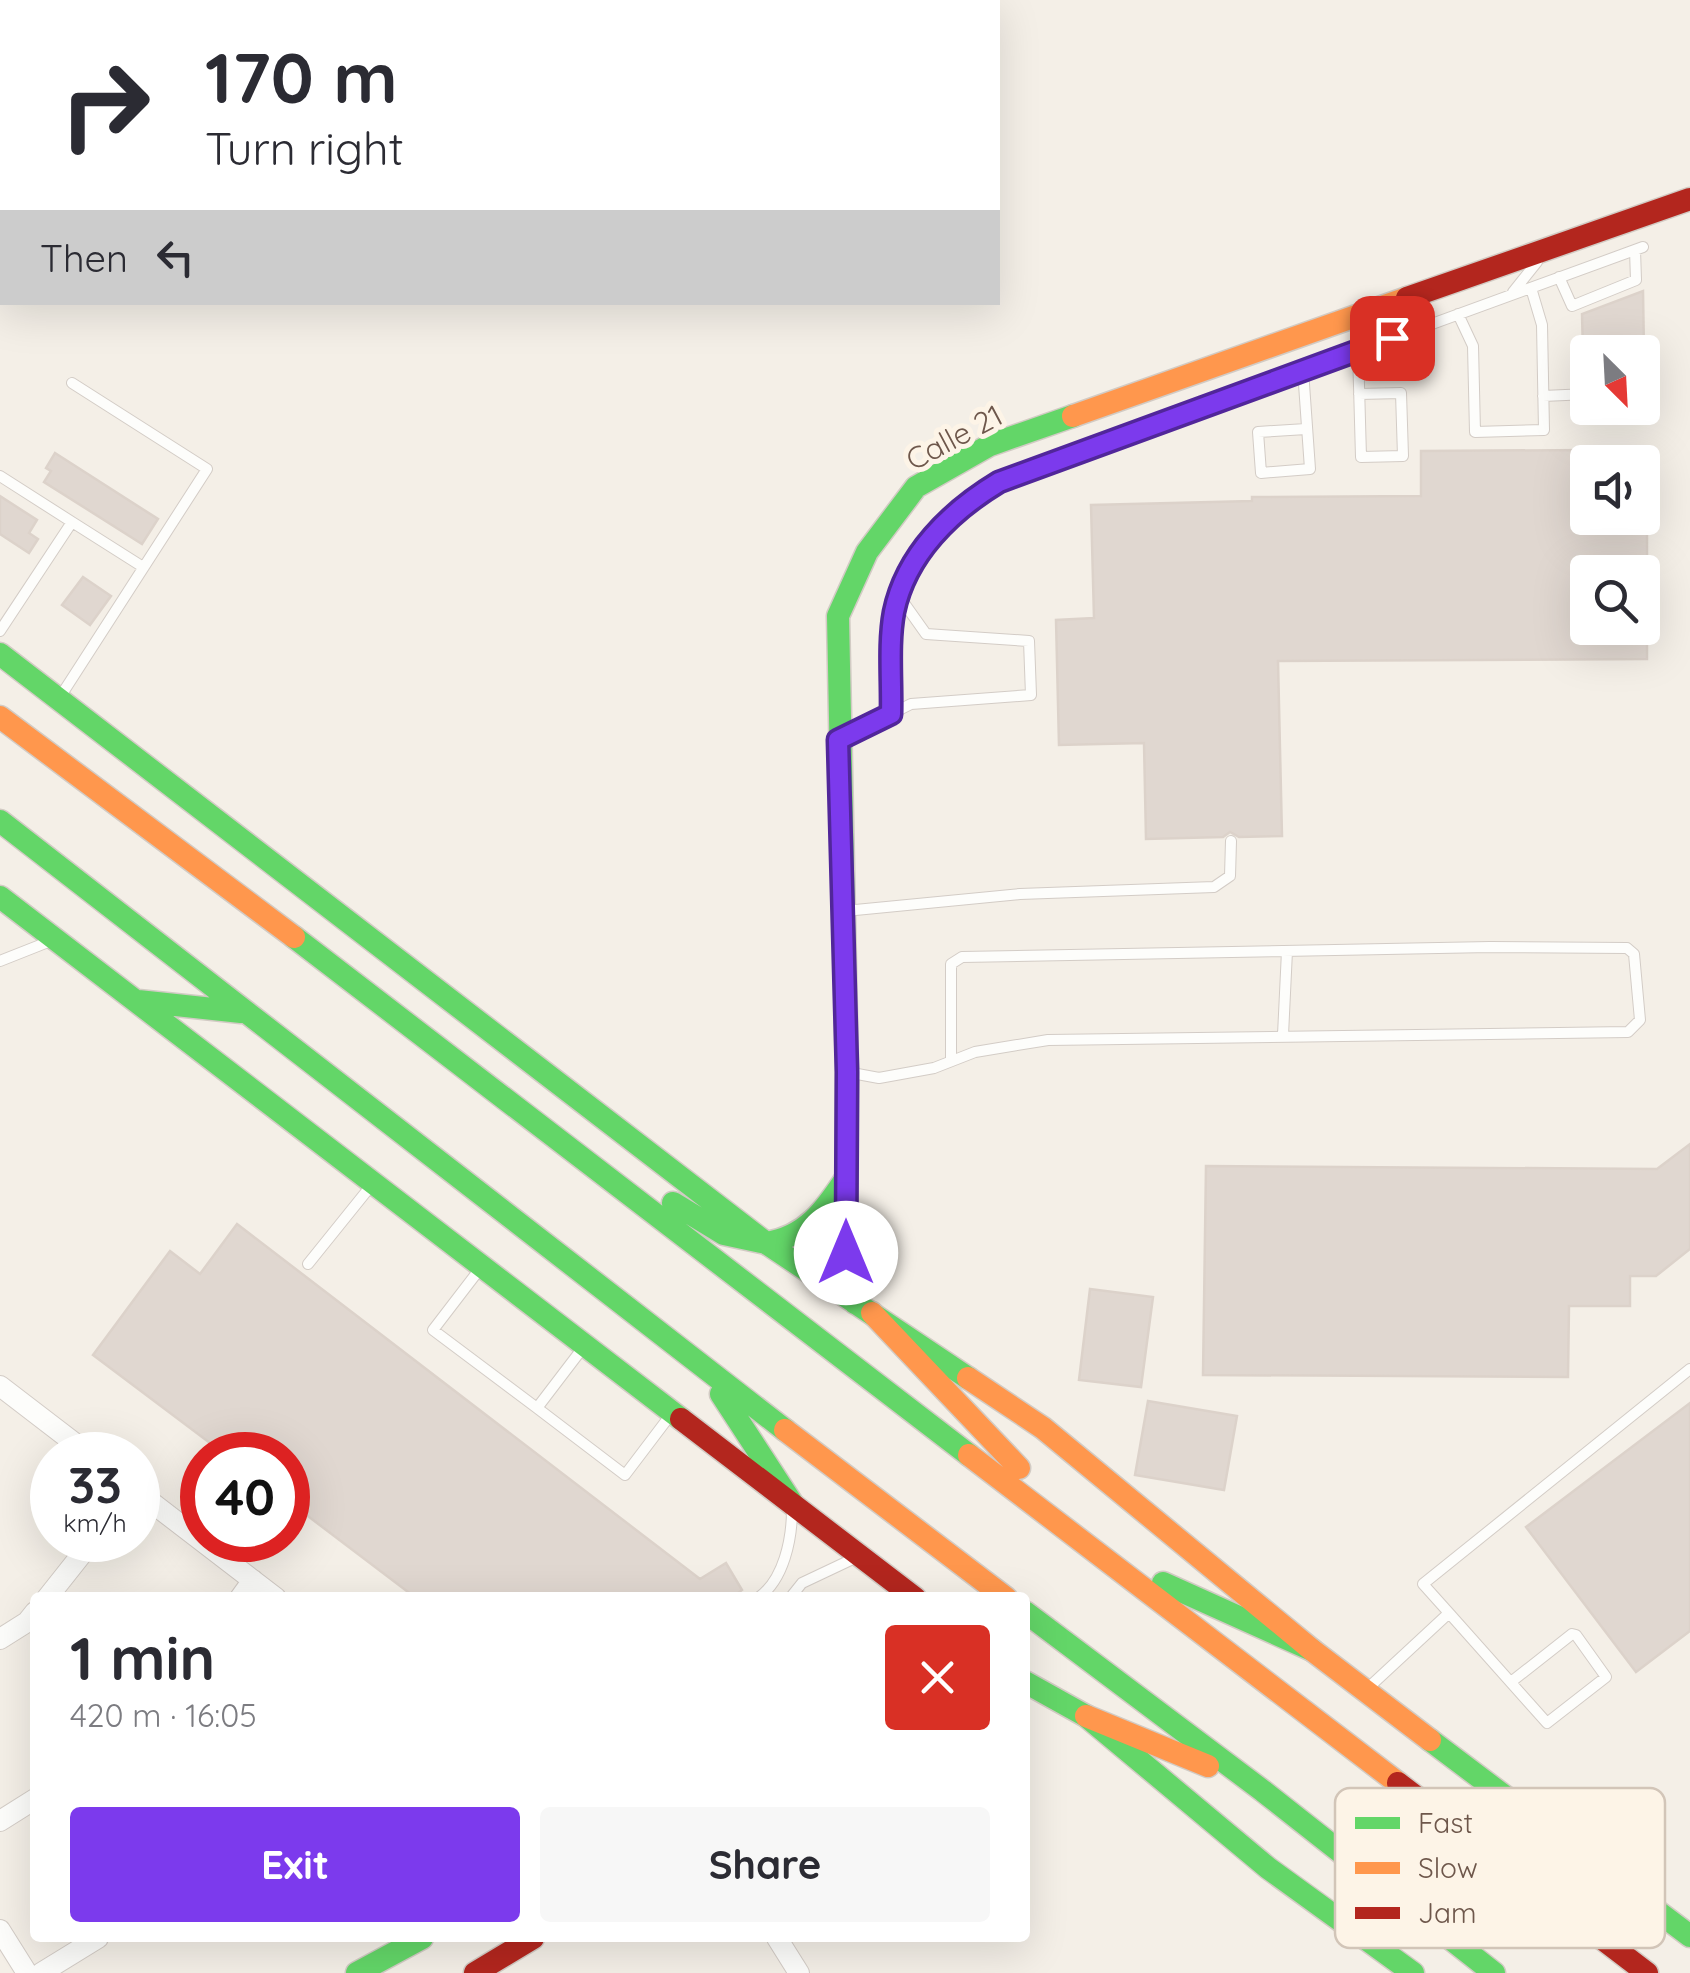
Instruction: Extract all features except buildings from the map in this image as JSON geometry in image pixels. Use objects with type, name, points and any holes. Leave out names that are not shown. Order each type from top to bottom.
[{"type":"main road","name":"Calle 21","points":[[863,1308],[846,1280],[847,1072],[838,616],[867,552],[916,487],[990,445],[1690,199]]},
{"type":"main road","points":[[0,654],[766,1243],[1042,1428],[1312,1650],[1495,1788]]},
{"type":"main road","points":[[0,717],[445,1050],[1406,1788]]},
{"type":"main road","points":[[8,748],[42,751]]},
{"type":"main road","points":[[4,821],[241,1012],[998,1592]]},
{"type":"main road","points":[[0,898],[792,1503],[860,1556],[887,1586]]},
{"type":"main road","points":[[138,1001],[241,1012]]},
{"type":"main road","points":[[585,1161],[604,1156],[724,1234],[766,1243],[788,1239],[806,1229],[846,1178]]},
{"type":"main road","points":[[863,1308],[1102,1554],[1312,1650]]},
{"type":"main road","points":[[706,1371],[792,1503]]},
{"type":"main road","points":[[1030,1616],[1335,1848]]},
{"type":"main road","points":[[1030,1685],[1086,1716],[1263,1792]]},
{"type":"main road","points":[[1086,1716],[1268,1868],[1335,1917]]},
{"type":"main road","points":[[1665,1917],[1690,1936]]},
{"type":"main road","points":[[357,1973],[415,1942]]},
{"type":"main road","points":[[476,1973],[526,1942]]},
{"type":"main road","points":[[1378,1948],[1413,1973]]},
{"type":"main road","points":[[1462,1948],[1494,1973]]},
{"type":"main road","points":[[1614,1948],[1647,1973]]},
{"type":"street","points":[[4,1396],[56,1432]]},
{"type":"street","points":[[160,1509],[268,1592]]},
{"type":"street","points":[[51,1592],[75,1562]]},
{"type":"street","points":[[244,1592],[253,1580]]},
{"type":"street","points":[[0,1639],[30,1618]]},
{"type":"street","points":[[0,1821],[30,1802]]},
{"type":"street","points":[[0,1930],[27,1973]]},
{"type":"street","points":[[42,1973],[92,1942]]},
{"type":"street","points":[[780,1942],[799,1973]]},
{"type":"lane","points":[[891,714],[894,614],[905,576],[929,540],[964,504],[999,482],[1639,248],[1636,280],[1572,306],[1559,278]]},
{"type":"lane","points":[[1512,294],[1546,249]]},
{"type":"lane","points":[[1458,314],[1473,346],[1475,432],[1544,430],[1542,325],[1531,288]]},
{"type":"lane","points":[[1358,350],[1360,457],[1403,456],[1401,393],[1359,394]]},
{"type":"lane","points":[[1303,370],[1310,470],[1260,473],[1258,432],[1306,429]]},
{"type":"lane","points":[[58,699],[207,468],[72,383]]},
{"type":"lane","points":[[1543,396],[1570,395]]},
{"type":"lane","points":[[0,476],[144,567]]},
{"type":"lane","points":[[0,631],[72,522]]},
{"type":"lane","points":[[838,740],[911,704],[1031,696],[1029,640],[926,634],[899,596]]},
{"type":"lane","points":[[843,912],[1020,894],[1214,886],[1230,876],[1231,841]]},
{"type":"lane","points":[[0,961],[54,940]]},
{"type":"lane","points":[[847,1072],[879,1078],[934,1068],[976,1052],[1048,1040],[1628,1032],[1640,1020],[1634,954],[1627,948],[962,957],[951,964],[951,1061]]},
{"type":"lane","points":[[1283,1036],[1288,951]]},
{"type":"lane","points":[[308,1264],[374,1182]]},
{"type":"lane","points":[[483,1265],[433,1330],[625,1475],[673,1412]]},
{"type":"lane","points":[[537,1408],[586,1344]]},
{"type":"lane","points":[[1511,1682],[1572,1634],[1576,1634],[1606,1677],[1547,1723],[1423,1584],[1690,1369]]},
{"type":"lane","points":[[767,1592],[777,1576],[792,1532],[792,1503]]},
{"type":"lane","points":[[795,1592],[802,1584],[860,1556]]},
{"type":"lane","points":[[1366,1690],[1449,1613]]},
{"type":"traffic: fast","points":[[855,1303],[846,1281],[847,1072],[838,616],[867,552],[916,487],[990,445],[1073,416]]},
{"type":"traffic: fast","points":[[0,654],[766,1243],[968,1378]]},
{"type":"traffic: fast","points":[[0,821],[785,1430]]},
{"type":"traffic: fast","points":[[0,897],[681,1419]]},
{"type":"traffic: fast","points":[[294,937],[969,1455]]},
{"type":"traffic: fast","points":[[138,1001],[241,1012]]},
{"type":"traffic: fast","points":[[766,1243],[803,1228],[822,1211],[846,1178]]},
{"type":"traffic: fast","points":[[673,1203],[724,1234],[766,1243]]},
{"type":"traffic: fast","points":[[721,1394],[792,1503]]},
{"type":"traffic: fast","points":[[1163,1583],[1312,1650]]},
{"type":"traffic: fast","points":[[1030,1616],[1335,1848]]},
{"type":"traffic: fast","points":[[1030,1685],[1086,1716],[1268,1868],[1335,1917]]},
{"type":"traffic: fast","points":[[1430,1740],[1494,1788]]},
{"type":"traffic: fast","points":[[1665,1917],[1690,1936]]},
{"type":"traffic: fast","points":[[357,1973],[415,1942]]},
{"type":"traffic: fast","points":[[1378,1948],[1413,1973]]},
{"type":"traffic: fast","points":[[1462,1948],[1494,1973]]},
{"type":"traffic: slow","points":[[1073,416],[1407,298]]},
{"type":"traffic: slow","points":[[0,717],[294,937]]},
{"type":"traffic: slow","points":[[872,1313],[1019,1468]]},
{"type":"traffic: slow","points":[[968,1378],[1043,1428],[1312,1650],[1430,1740]]},
{"type":"traffic: slow","points":[[785,1430],[998,1592]]},
{"type":"traffic: slow","points":[[969,1455],[1398,1783]]},
{"type":"traffic: slow","points":[[1086,1716],[1208,1766]]},
{"type":"traffic: jam","points":[[1407,298],[1690,199]]},
{"type":"traffic: jam","points":[[681,1419],[907,1592]]},
{"type":"traffic: jam","points":[[1398,1783],[1405,1788]]},
{"type":"traffic: jam","points":[[475,1973],[526,1942]]},
{"type":"traffic: jam","points":[[1614,1948],[1647,1973]]},
{"type":"route","points":[[846,1253],[847,1072],[838,740],[891,714],[894,614],[905,576],[929,540],[964,504],[999,482],[1392,338]]}]
